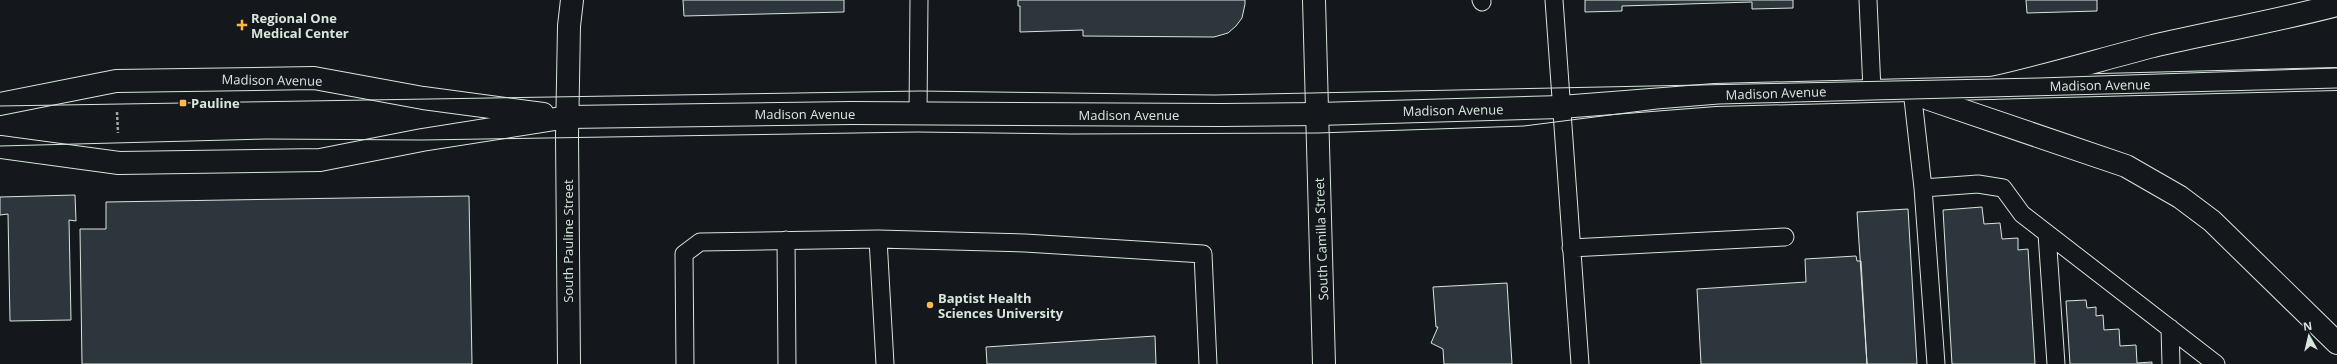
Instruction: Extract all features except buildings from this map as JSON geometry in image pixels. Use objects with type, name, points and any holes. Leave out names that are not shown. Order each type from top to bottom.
[{"type":"main road","name":"South Pauline Street","points":[[569,364],[568,117],[569,26],[572,0]]},
{"type":"main road","name":"South Camilla Street","points":[[1314,0],[1324,364]]},
{"type":"main road","points":[[1992,88],[2039,78],[2154,46],[2269,23],[2337,5]]},
{"type":"main road","name":"Madison Avenue","points":[[0,104],[116,81],[314,78],[423,98],[568,117],[918,114],[1221,116],[1561,107],[1715,95],[2337,79]]},
{"type":"main road","points":[[1912,90],[1928,99],[2126,166],[2153,180],[2180,197],[2212,221],[2337,343]]},
{"type":"main road","name":"Madison Avenue","points":[[0,147],[119,163],[320,160],[422,140],[568,117]]},
{"type":"lane","points":[[918,114],[919,0]]},
{"type":"lane","points":[[1554,0],[1580,364]]},
{"type":"lane","points":[[1868,0],[1872,90]]},
{"type":"lane","points":[[1912,90],[1923,188],[1936,364]]},
{"type":"lane","points":[[1923,188],[1978,184],[2003,188],[2022,214],[2216,364]]},
{"type":"lane","points":[[2047,234],[2056,364]]},
{"type":"lane","points":[[1571,248],[1785,237]]},
{"type":"lane","points":[[878,239],[885,364]]},
{"type":"lane","points":[[685,364],[684,254],[700,242],[878,239],[1025,243],[1202,254],[1208,364]]},
{"type":"lane","points":[[786,240],[787,364]]},
{"type":"lane","points":[[2170,328],[2171,364]]},
{"type":"path","points":[[116,81],[119,163]]},
{"type":"tram line","points":[[0,106],[920,91],[1214,95],[2039,78],[2337,68]]},
{"type":"tram line","points":[[0,146],[266,139],[422,140],[917,132],[1071,134],[1318,133],[1524,126],[1657,109],[1719,104],[2337,88]]},
{"type":"place","name":"Regional One Medical Center","points":[[242,25]]},
{"type":"place","name":"Pauline","points":[[183,103]]},
{"type":"place","name":"Baptist Health Sciences University","points":[[930,305]]}]
